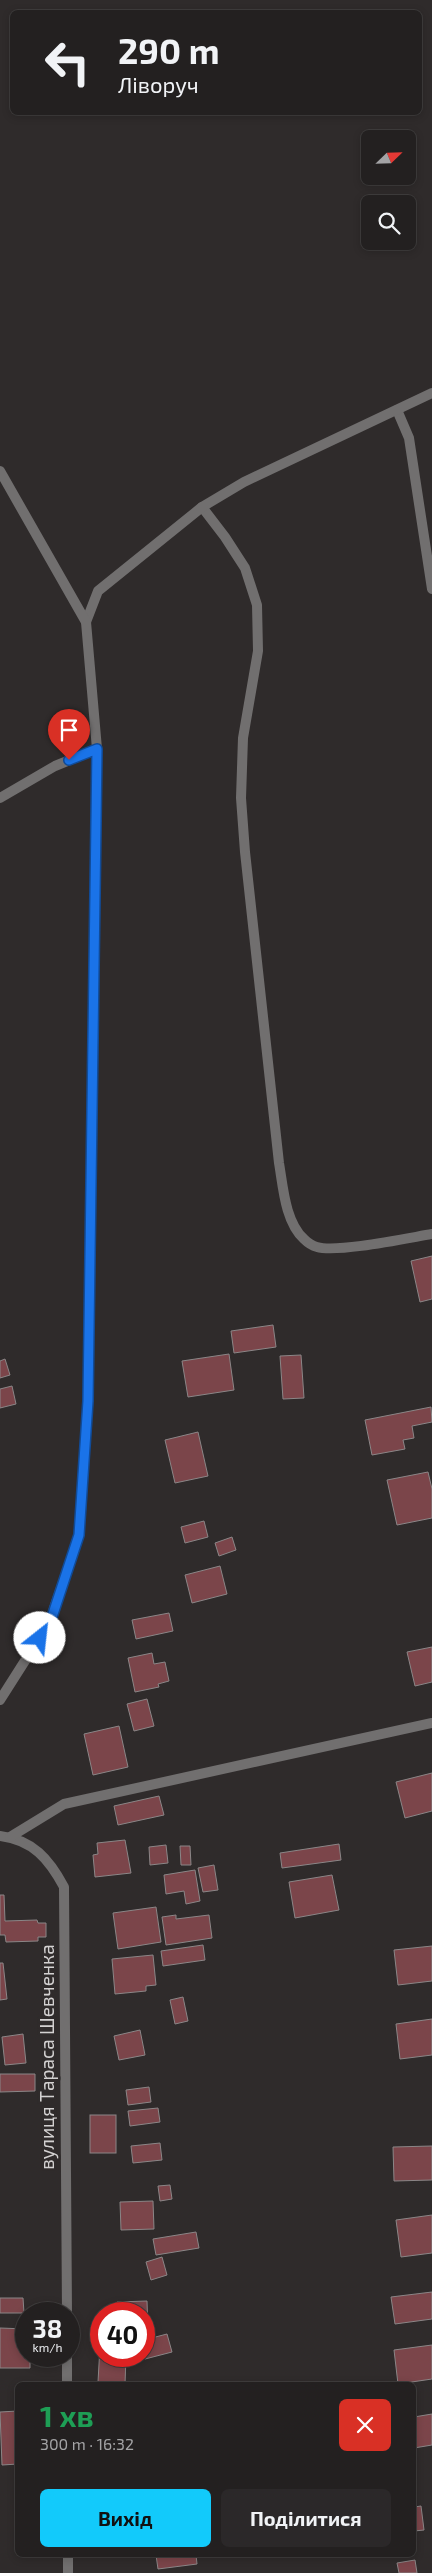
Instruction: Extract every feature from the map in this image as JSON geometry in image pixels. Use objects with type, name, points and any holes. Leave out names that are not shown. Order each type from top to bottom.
[{"type":"street","points":[[86,622],[98,591],[202,508],[244,482],[432,393]]},
{"type":"street","points":[[396,410],[410,438],[432,589]]},
{"type":"street","points":[[0,471],[86,622],[97,749],[88,1401],[79,1535],[50,1623],[0,1700]]},
{"type":"street","points":[[202,508],[225,536],[245,568],[257,605],[258,651],[243,738],[243,826],[279,1163],[285,1197],[293,1222],[303,1239],[316,1247],[334,1249],[432,1234]]},
{"type":"street","points":[[0,798],[55,766],[97,749]]},
{"type":"street","points":[[5,1837],[64,1804],[432,1723]]},
{"type":"street","name":"вулиця Тараса Шевченка","points":[[5,1837],[35,1847],[52,1864],[64,1887],[67,2302]]},
{"type":"street","points":[[67,2367],[67,2382]]},
{"type":"street","points":[[68,2557],[68,2573]]},
{"type":"building","points":[[432,1256],[432,1299],[420,1302],[411,1261]]},
{"type":"building","points":[[273,1325],[276,1347],[234,1353],[231,1331]]},
{"type":"building","points":[[229,1354],[234,1390],[188,1397],[182,1361]]},
{"type":"building","points":[[301,1355],[304,1398],[283,1399],[280,1356]]},
{"type":"building","points":[[5,1359],[10,1375],[0,1378],[0,1361]]},
{"type":"building","points":[[12,1386],[16,1404],[0,1408],[0,1389]]},
{"type":"building","points":[[431,1407],[432,1422],[412,1426],[414,1438],[403,1440],[405,1449],[372,1455],[365,1420]]},
{"type":"building","points":[[198,1432],[208,1476],[175,1483],[165,1440]]},
{"type":"building","points":[[428,1472],[432,1489],[432,1518],[397,1525],[387,1480]]},
{"type":"building","points":[[204,1521],[208,1537],[185,1543],[181,1527]]},
{"type":"building","points":[[232,1537],[236,1550],[219,1556],[215,1543]]},
{"type":"building","points":[[220,1566],[227,1594],[192,1603],[185,1575]]},
{"type":"building","points":[[169,1613],[173,1631],[136,1639],[132,1620]]},
{"type":"building","points":[[432,1647],[432,1682],[415,1686],[407,1652]]},
{"type":"building","points":[[152,1653],[154,1664],[165,1662],[169,1681],[158,1684],[159,1687],[135,1692],[128,1658]]},
{"type":"building","points":[[147,1699],[154,1726],[134,1731],[127,1704]]},
{"type":"building","points":[[119,1726],[128,1767],[93,1775],[84,1734]]},
{"type":"building","points":[[432,1773],[432,1811],[405,1818],[396,1782]]},
{"type":"building","points":[[159,1796],[164,1815],[118,1825],[114,1806]]},
{"type":"building","points":[[125,1840],[131,1873],[95,1877],[93,1855],[98,1854],[97,1843]]},
{"type":"building","points":[[339,1844],[341,1860],[282,1868],[280,1853]]},
{"type":"building","points":[[166,1845],[168,1863],[150,1865],[149,1847]]},
{"type":"building","points":[[180,1846],[190,1846],[191,1865],[181,1865]]},
{"type":"building","points":[[214,1865],[218,1890],[203,1892],[198,1868]]},
{"type":"building","points":[[195,1870],[200,1901],[186,1904],[184,1891],[166,1894],[164,1875]]},
{"type":"building","points":[[332,1875],[339,1910],[295,1918],[289,1882]]},
{"type":"building","points":[[0,1895],[4,1895],[5,1921],[37,1920],[38,1923],[46,1923],[46,1937],[38,1937],[38,1941],[6,1942],[5,1935],[0,1935]]},
{"type":"building","points":[[156,1907],[161,1942],[118,1949],[113,1913]]},
{"type":"building","points":[[176,1915],[176,1919],[209,1915],[212,1938],[166,1945],[162,1917]]},
{"type":"building","points":[[203,1945],[205,1960],[163,1966],[161,1951]]},
{"type":"building","points":[[432,1946],[432,1981],[398,1985],[394,1950]]},
{"type":"building","points":[[153,1955],[156,1985],[146,1986],[146,1991],[115,1994],[112,1959]]},
{"type":"building","points":[[0,1963],[3,1963],[7,1999],[0,2000]]},
{"type":"building","points":[[183,1997],[188,2021],[175,2024],[170,2000]]},
{"type":"building","points":[[432,2019],[432,2055],[400,2059],[396,2024]]},
{"type":"building","points":[[140,2030],[145,2055],[119,2060],[114,2036]]},
{"type":"building","points":[[23,2034],[26,2063],[5,2065],[2,2037]]},
{"type":"building","points":[[0,2074],[35,2074],[35,2091],[0,2092]]},
{"type":"building","points":[[149,2087],[151,2102],[128,2105],[126,2090]]},
{"type":"building","points":[[158,2108],[160,2122],[130,2126],[128,2111]]},
{"type":"building","points":[[90,2115],[116,2115],[116,2153],[90,2153]]},
{"type":"building","points":[[160,2143],[162,2160],[133,2163],[131,2146]]},
{"type":"building","points":[[432,2146],[432,2180],[394,2181],[393,2147]]},
{"type":"building","points":[[170,2185],[172,2199],[160,2201],[158,2186]]},
{"type":"building","points":[[153,2201],[154,2229],[121,2230],[120,2202]]},
{"type":"building","points":[[432,2215],[432,2253],[401,2257],[396,2220]]},
{"type":"building","points":[[196,2232],[199,2248],[156,2255],[153,2239]]},
{"type":"building","points":[[162,2257],[167,2275],[151,2280],[146,2262]]},
{"type":"building","points":[[432,2292],[432,2319],[395,2324],[391,2297]]},
{"type":"building","points":[[0,2298],[23,2298],[23,2302],[15,2302],[15,2313],[0,2313]]},
{"type":"building","points":[[0,2328],[15,2329],[15,2367],[30,2368],[0,2368]]},
{"type":"building","points":[[167,2334],[172,2352],[155,2356],[155,2337]]},
{"type":"building","points":[[432,2345],[432,2379],[398,2382],[394,2350]]},
{"type":"building","points":[[99,2367],[126,2367],[125,2382],[98,2382]]},
{"type":"building","points":[[15,2411],[15,2464],[2,2465],[0,2412]]},
{"type":"building","points":[[432,2414],[432,2445],[416,2448],[416,2417]]},
{"type":"building","points":[[421,2506],[424,2530],[416,2531],[416,2507]]},
{"type":"building","points":[[156,2557],[196,2557],[197,2564],[158,2569]]},
{"type":"building","points":[[415,2560],[417,2573],[399,2573],[397,2563]]},
{"type":"route","points":[[40,1638],[50,1623],[79,1535],[88,1401],[97,749],[69,760]]}]
